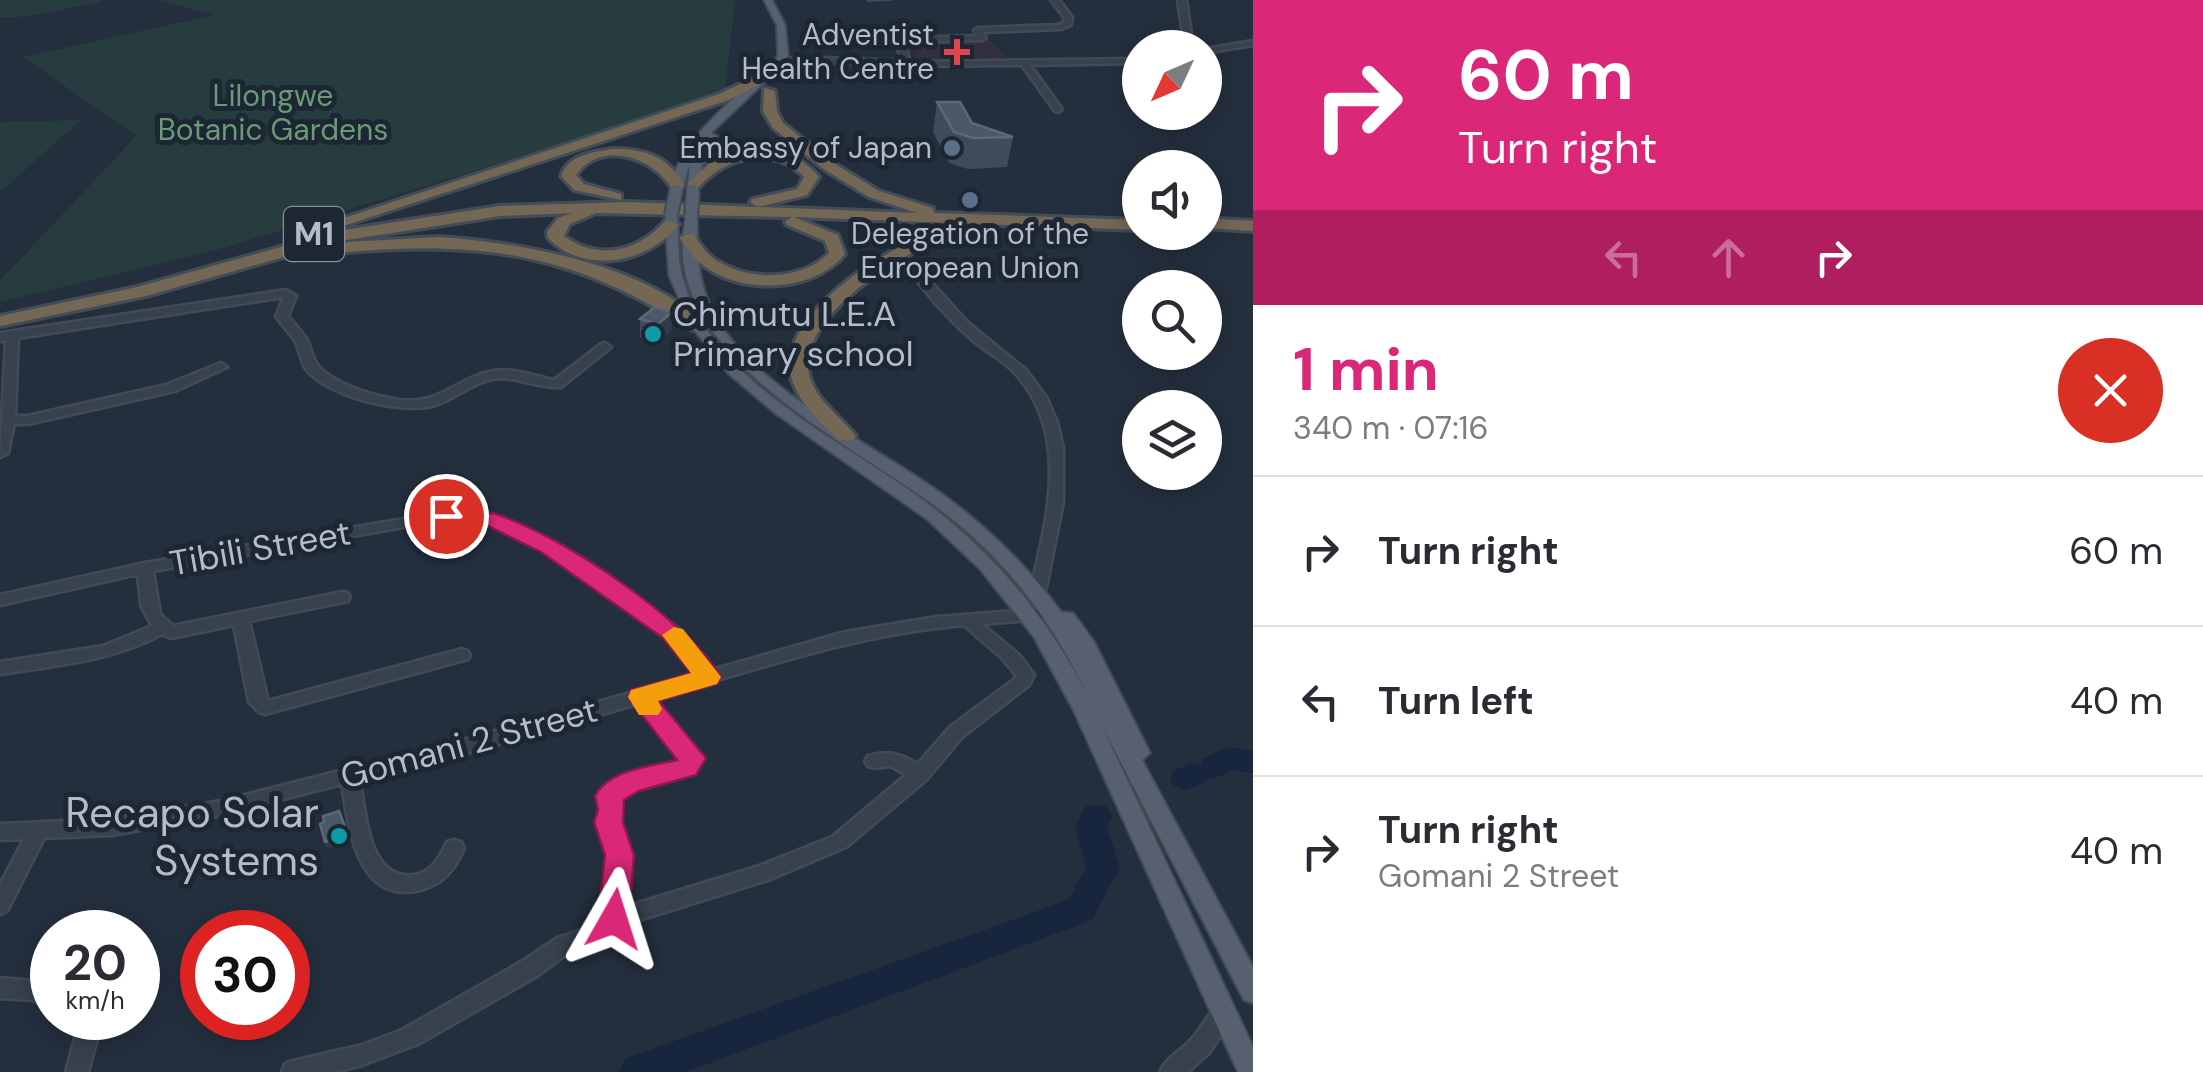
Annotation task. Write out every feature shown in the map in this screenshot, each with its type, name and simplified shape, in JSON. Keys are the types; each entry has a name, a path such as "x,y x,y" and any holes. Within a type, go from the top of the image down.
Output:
{"highway":[{"path":"290,240 769,82 770,111 778,125 830,167 874,194 933,212"},
{"path":"631,204 579,187 568,176 570,169 599,156 646,156 666,165 676,188"},
{"path":"694,187 712,163 745,156 795,162 812,177 808,188 796,195 731,208"},
{"name":"M1","path":"0,313 136,285 290,240 448,209 538,201 1122,222"},
{"path":"631,204 570,217 558,226 556,238 574,250 618,255 654,244 671,220"},
{"name":"M1","path":"0,321 140,292 338,236 451,216 631,204"},
{"path":"687,237 712,264 761,278 810,274 822,269 836,254 832,238 806,224 731,208"},
{"name":"M1","path":"868,214 933,212 1122,221"},
{"path":"850,446 804,386 800,354 812,322 882,265 922,243 1002,225 1050,222"},
{"path":"1222,226 1253,228"},
{"path":"241,263 364,245 506,248 555,257 631,282 703,322"}],"main road":[{"path":"768,0 785,42 784,56 769,82 714,122 688,152 671,220 676,280 703,322 735,352 964,542 1058,658 1252,1072"},
{"path":"703,322 691,278 687,237 696,165 719,128 794,59 796,42 777,0"},
{"path":"850,446 890,464 961,509 1040,584 1084,642 1190,867"},
{"path":"890,464 963,519 1052,613 1253,992"}],"street":[{"path":"907,64 899,40 982,38 978,30 1064,26 1068,16 1055,0"},
{"path":"1182,0 1186,30"},
{"path":"1222,49 1253,43"},
{"path":"794,59 907,64 1122,62"},
{"path":"1025,64 1058,109"},
{"path":"917,273 948,313 1021,372 1048,410 1057,437 1059,481 1040,584"},
{"path":"1,453 6,336 286,294 290,296 282,316 284,322 303,344 310,366 322,377 356,392 408,404 436,400 489,376 516,376 556,384 605,348"},
{"path":"5,414 28,420 170,388 221,367"},
{"name":"Tibili Street","path":"0,600 145,568 427,519 475,516 514,528 597,578 672,632 708,677"},
{"path":"145,568 152,618 161,628 176,632 342,597"},
{"name":"Gomani 2 Street","path":"0,832 150,821 350,776 846,638 968,620 1052,613"},
{"path":"241,620 258,702 265,708 462,655"},
{"path":"293,1072 410,1037 529,969 564,944 586,937 614,919 761,874 839,842 920,774 956,732 1015,690 1025,675 1019,662 987,640 968,620"},
{"path":"0,668 72,658 139,640 161,628"},
{"path":"614,919 620,855 608,822 612,810 609,796 630,782 686,768 692,758 641,697"},
{"path":"874,762 894,759 920,774"},
{"path":"350,776 368,860 389,881 408,884 432,878 447,866 454,848"},
{"path":"0,905 38,831"},
{"path":"0,988 30,991"},
{"path":"1171,1072 1201,1046 1224,1013"},
{"path":"77,1072 83,1040"}],"shaded area":[{"name":"Adventist Health Centre","path":"990,40 1010,62 916,62 912,41"}],"green space":[{"path":"0,0 103,1 31,16 0,18"},
{"name":"Lilongwe Botanic Gardens","path":"158,0 735,0 725,90 667,112 213,251 0,302 0,281 136,136 23,57 214,15"},
{"path":"81,120 0,192 0,122"}],"building":[{"path":"937,102 960,102 972,123 1013,137 973,138 954,132"},
{"path":"655,307 672,312 658,324 640,319"},
{"path":"339,811 348,835 325,842 320,824 324,822 323,816"}],"waterway":[{"path":"1214,767 1227,758 1253,762"},
{"path":"1185,778 1193,775"},
{"path":"638,1072 1080,910 1103,867 1091,827 1096,816"}],"slow traffic":[{"path":"649,709 641,697 708,677 674,635"}],"place":[{"name":"Adventist Health Centre","path":"957,52"},
{"name":"Embassy of Japan","path":"952,148"},
{"name":"Delegation of the European Union","path":"970,200"},
{"name":"Chimutu L.E.A Primary school","path":"653,334"},
{"name":"Recapo Solar Systems","path":"339,836"}],"route":[{"path":"446,516 492,520 549,547 672,632 708,677 641,697 687,750 692,763 686,768 630,782 607,800 612,810 608,822 620,855 614,919"}]}
